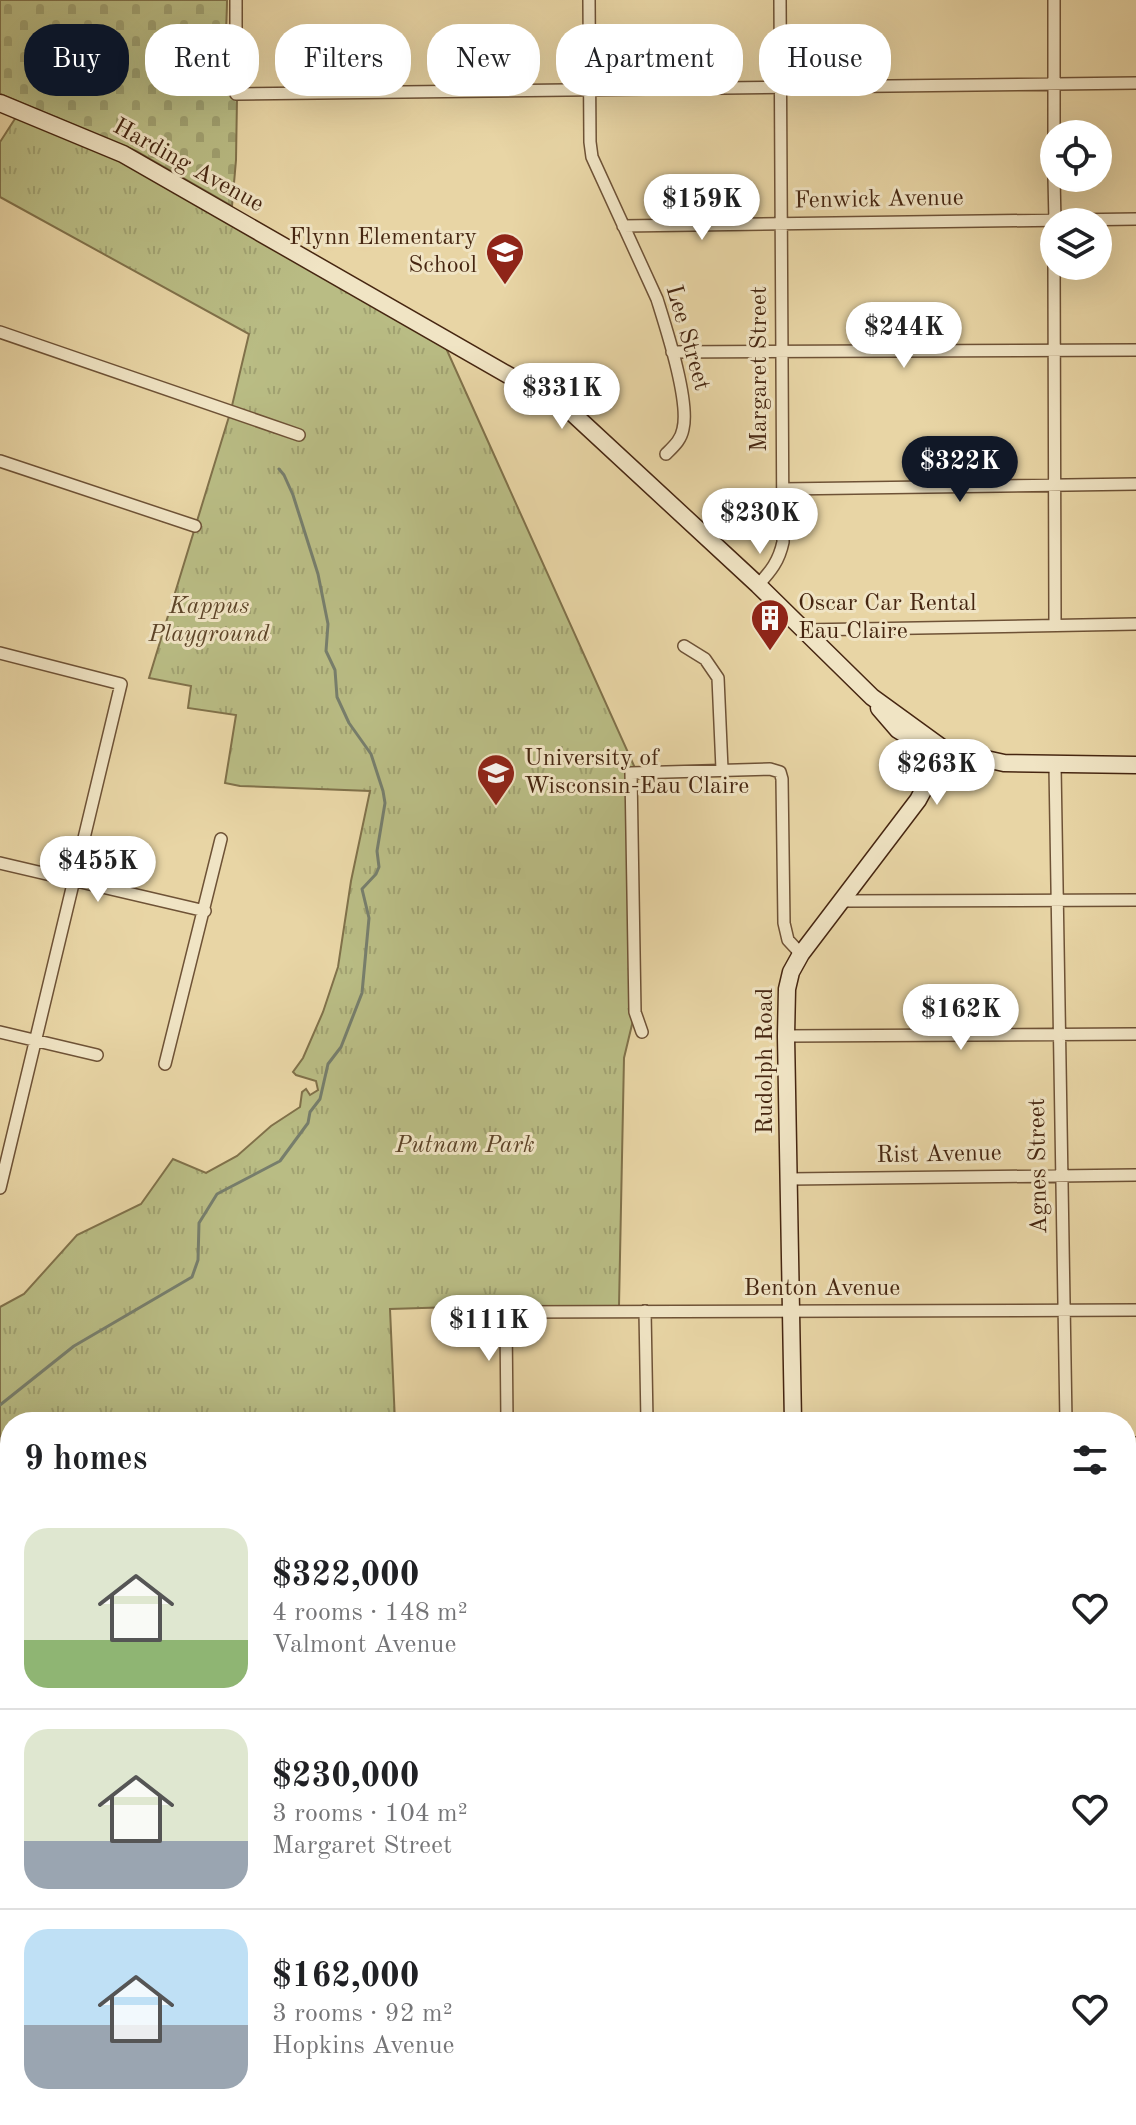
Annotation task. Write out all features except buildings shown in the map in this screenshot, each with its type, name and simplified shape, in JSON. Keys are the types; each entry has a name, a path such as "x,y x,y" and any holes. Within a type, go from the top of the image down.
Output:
{"main road":[{"name":"Harding Avenue","path":"0,103 123,154 569,410 758,585 872,697 945,750"},
{"path":"945,750 990,762 1055,766 1136,765"},
{"name":"Rudolph Road","path":"793,1412 787,989 791,972 801,954 925,790 945,750"}],"street":[{"path":"236,0 236,94 556,89"},
{"name":"Lee Street","path":"589,0 589,24"},
{"name":"Margaret Street","path":"780,0 780,24"},
{"path":"1054,0 1054,120"},
{"path":"891,86 1136,83"},
{"name":"Lee Street","path":"590,96 592,157 657,299 672,352 685,414 678,442 666,454"},
{"name":"Margaret Street","path":"758,585 780,557 783,542 781,96"},
{"name":"Fenwick Avenue","path":"1112,220 1136,219"},
{"name":"Fenwick Avenue","path":"623,226 1040,221"},
{"path":"1054,280 1055,625"},
{"path":"0,332 299,435"},
{"path":"672,352 1136,350"},
{"path":"0,461 195,526"},
{"path":"783,489 1136,484"},
{"path":"803,630 1136,624"},
{"path":"684,646 705,659 718,678 722,769"},
{"path":"0,653 121,684 0,1188"},
{"name":"Agnes Street","path":"1055,766 1066,1412"},
{"path":"642,1032 635,1012 631,773 722,769 770,769 780,772 784,923 788,940 801,954"},
{"path":"165,1064 221,839"},
{"path":"0,863 205,911"},
{"path":"841,901 1136,900"},
{"path":"0,1032 97,1055"},
{"path":"786,1036 1136,1034"},
{"name":"Rist Avenue","path":"790,1179 1136,1175"},
{"name":"Benton Avenue","path":"507,1412 506,1321 508,1314 514,1312 1136,1310"},
{"path":"645,1311 647,1412"}],"green space":[{"path":"0,0 227,0 226,24 145,24 145,96 236,96 232,206 136,151 0,94"},
{"name":"Putnam Park","path":"20,111 123,154 441,337 635,768 635,1012 624,1058 619,1306 509,1306 500,1311 487,1306 390,1309 395,1412 0,1412 0,1307 24,1294 77,1235 141,1204 173,1159 206,1173 237,1156 271,1126 300,1107 302,1092 306,1089 310,1095 318,1090 316,1081 293,1072 303,1058 323,1012 338,967 351,881 370,791 225,783 236,715 188,708 191,686 149,678 231,410 249,334 0,197 0,142"}],"waterway":[{"path":"0,1405 74,1346 192,1277 198,1260 199,1223 217,1194 280,1161 308,1123 310,1112 320,1099 328,1064 341,1047 362,993 369,918 362,889 379,867 377,851 385,803 371,754 349,723 337,697 335,670 326,651 328,624 318,574 293,495 279,469"}],"place":[{"name":"Flynn Elementary School","path":"505,286"},
{"name":"Oscar Car Rental Eau Claire","path":"770,652"},
{"name":"University of Wisconsin-Eau Claire","path":"496,807"}],"park label":[{"name":"Kappus Playground","path":"209,621"}]}
